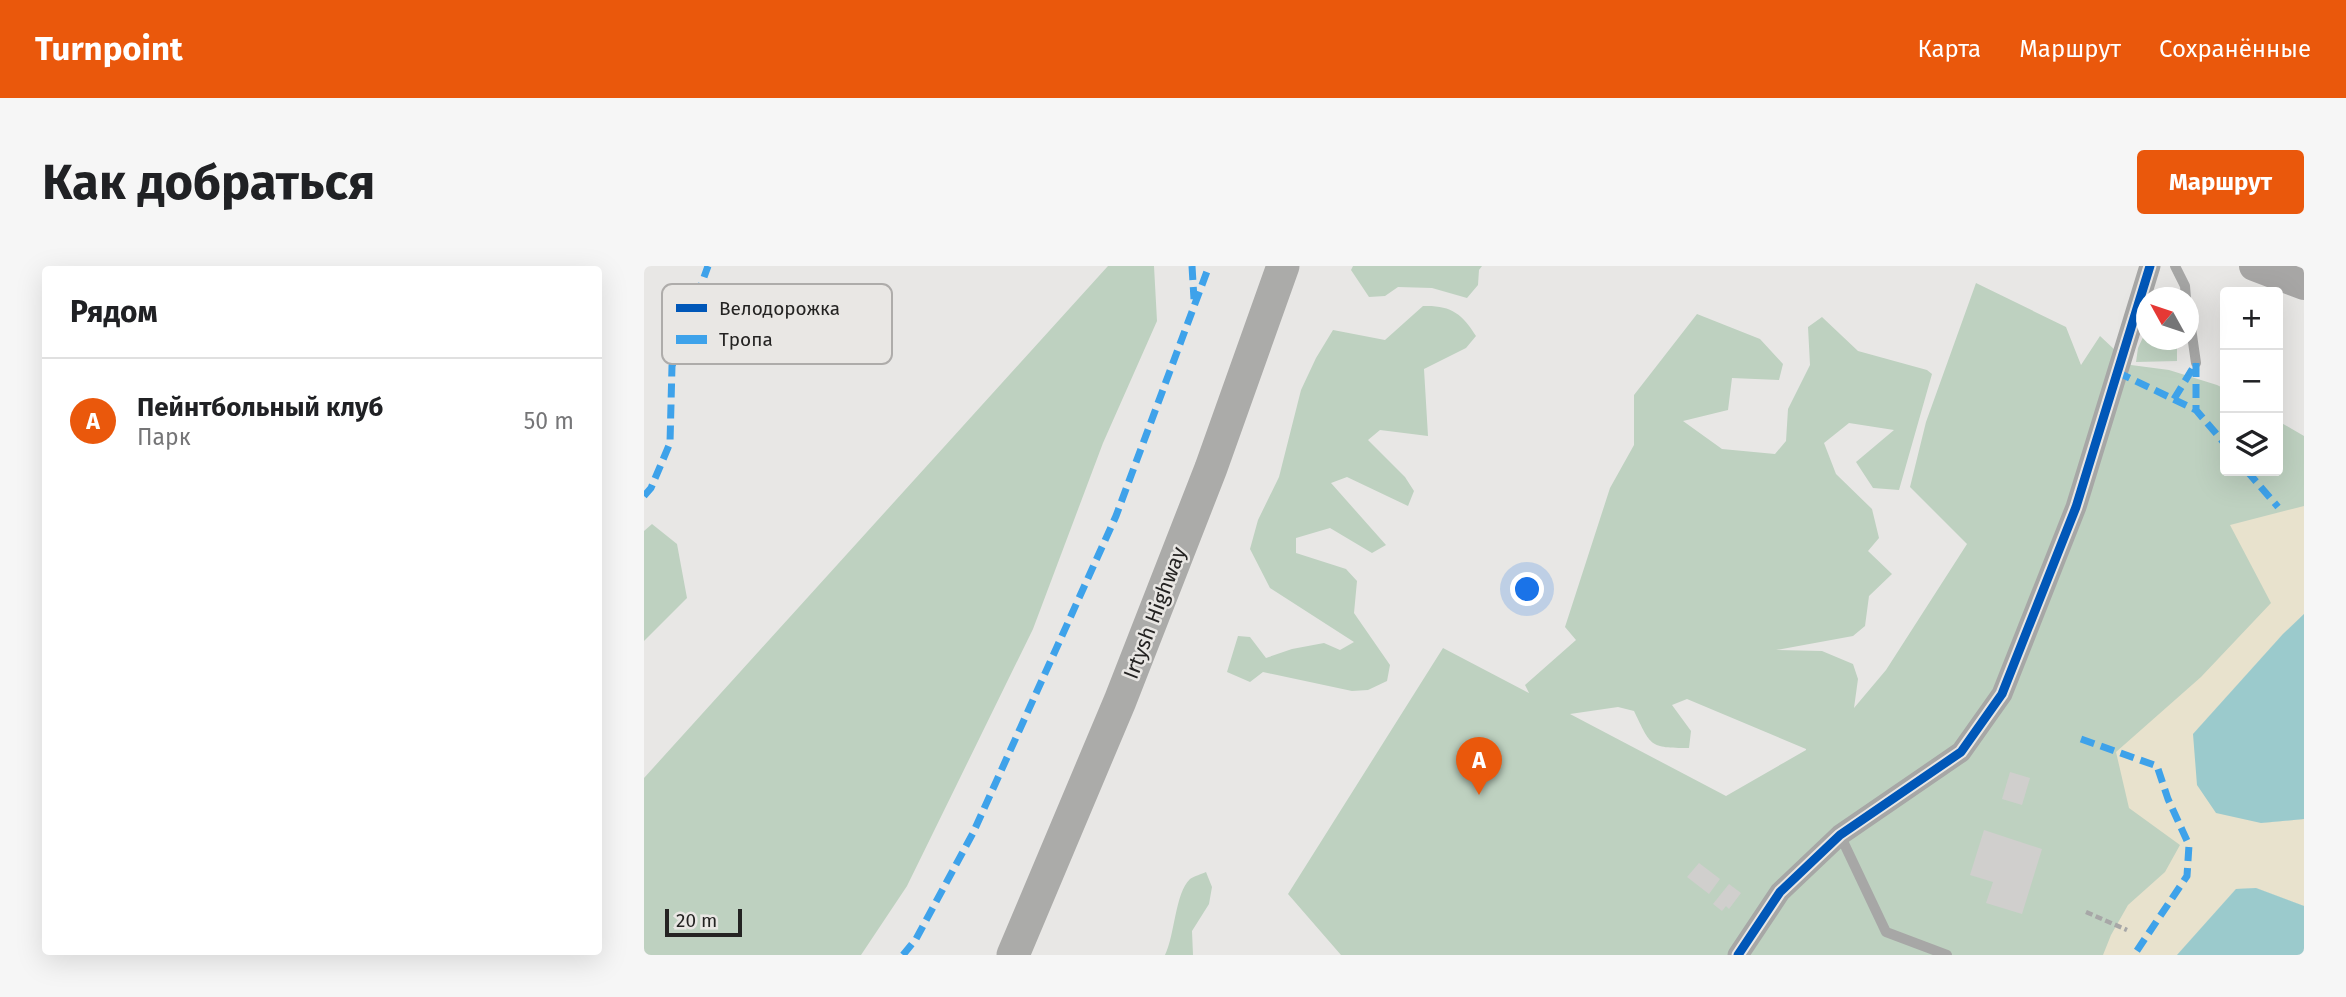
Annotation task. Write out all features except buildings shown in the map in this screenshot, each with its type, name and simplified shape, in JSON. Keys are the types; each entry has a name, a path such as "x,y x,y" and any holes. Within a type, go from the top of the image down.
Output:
{"main road":[{"name":"Irtysh Highway","path":"1013,955 1125,688 1211,468 1283,266"}],"street":[{"path":"1738,955 1780,892 1840,835 1961,752 2002,694 2076,507 2150,266"},
{"path":"2254,266 2304,285"}],"lane":[{"path":"2175,266 2185,287"},
{"path":"2194,350 2196,363"},
{"path":"1840,835 1886,932 1947,955"}],"path":[{"path":"2086,912 2127,930"}],"green space":[{"path":"1108,266 1154,266 1157,321 1103,443 1033,629 907,886 861,955 644,955 644,778"},
{"path":"1353,266 1482,266 1479,270 1478,285 1467,298 1432,288 1398,287 1385,296 1369,297 1351,270"},
{"path":"1976,283 2066,327 2081,365 2100,336 2131,365 2169,370 2220,386 2220,476 2283,476 2283,424 2304,436 2304,614 2193,734 2261,823 2304,819 2304,906 2256,888 2236,889 2177,955 1341,955 1288,894 1443,648 1529,693 1525,685 1576,640 1565,627 1610,488 1634,445 1634,395 1697,314 1760,339 1783,364 1779,380 1732,378 1728,410 1683,421 1722,449 1775,454 1786,441 1788,409 1810,365 1808,327 1822,317 1858,351 1927,370 1932,374 1899,490 1873,488 1856,462 1894,430 1849,423 1824,443 1836,474 1872,509 1879,538 1868,551 1892,574 1869,596 1865,626 1853,636 1776,650 1822,651 1853,664 1858,679 1854,708 1886,670 1967,544 1910,487 1926,422","holes":["1687,699 1806,750 1726,796 1570,714 1618,707 1634,711 1644,732 1653,743 1666,747 1689,748 1691,731 1672,705"]},
{"path":"1423,306 1441,307 1454,312 1466,321 1476,336 1466,348 1424,369 1428,436 1380,430 1368,440 1405,477 1414,491 1408,506 1347,477 1331,483 1386,545 1372,553 1330,528 1296,538 1296,553 1346,569 1357,581 1354,613 1390,665 1387,681 1368,690 1352,691 1263,672 1250,682 1227,672 1238,636 1250,637 1266,658 1292,649 1324,643 1340,650 1354,642 1270,588 1250,549 1258,520 1279,477 1301,390 1333,330 1385,340"},
{"path":"2138,350 2177,350 2177,361 2136,362"},
{"path":"652,524 677,544 687,598 644,641 644,531"},
{"path":"1206,872 1212,887 1209,904 1192,931 1193,955 1165,955 1185,885 1190,879"}],"sand":[{"path":"2304,506 2304,614 2193,734 2261,823 2304,819 2304,906 2256,888 2236,889 2177,955 2103,955 2128,905 2165,872 2180,845 2129,808 2116,752 2201,677 2271,603 2230,525"}],"water":[{"path":"2304,614 2304,819 2261,823 2216,813 2197,785 2193,734"},
{"path":"2256,888 2304,906 2304,955 2177,955 2236,889"}],"marked path":[{"path":"702,284 708,266"},
{"path":"1192,266 1194,299"},
{"path":"903,955 916,939 973,833 1116,516 1209,266"},
{"path":"2196,363 2196,410"},
{"path":"2174,399 2196,363"},
{"path":"644,496 651,488 670,443 673,364"},
{"path":"2117,372 2196,410 2220,438"},
{"path":"2251,476 2278,507"},
{"path":"2081,739 2157,766 2168,799 2189,845 2187,876 2134,955"}],"cycle path":[{"path":"1738,955 1780,892 1840,835 1961,752 2002,694 2076,507 2150,266"}],"place":[{"name":"Пейнтбольный клуб","path":"1479,795"}]}
